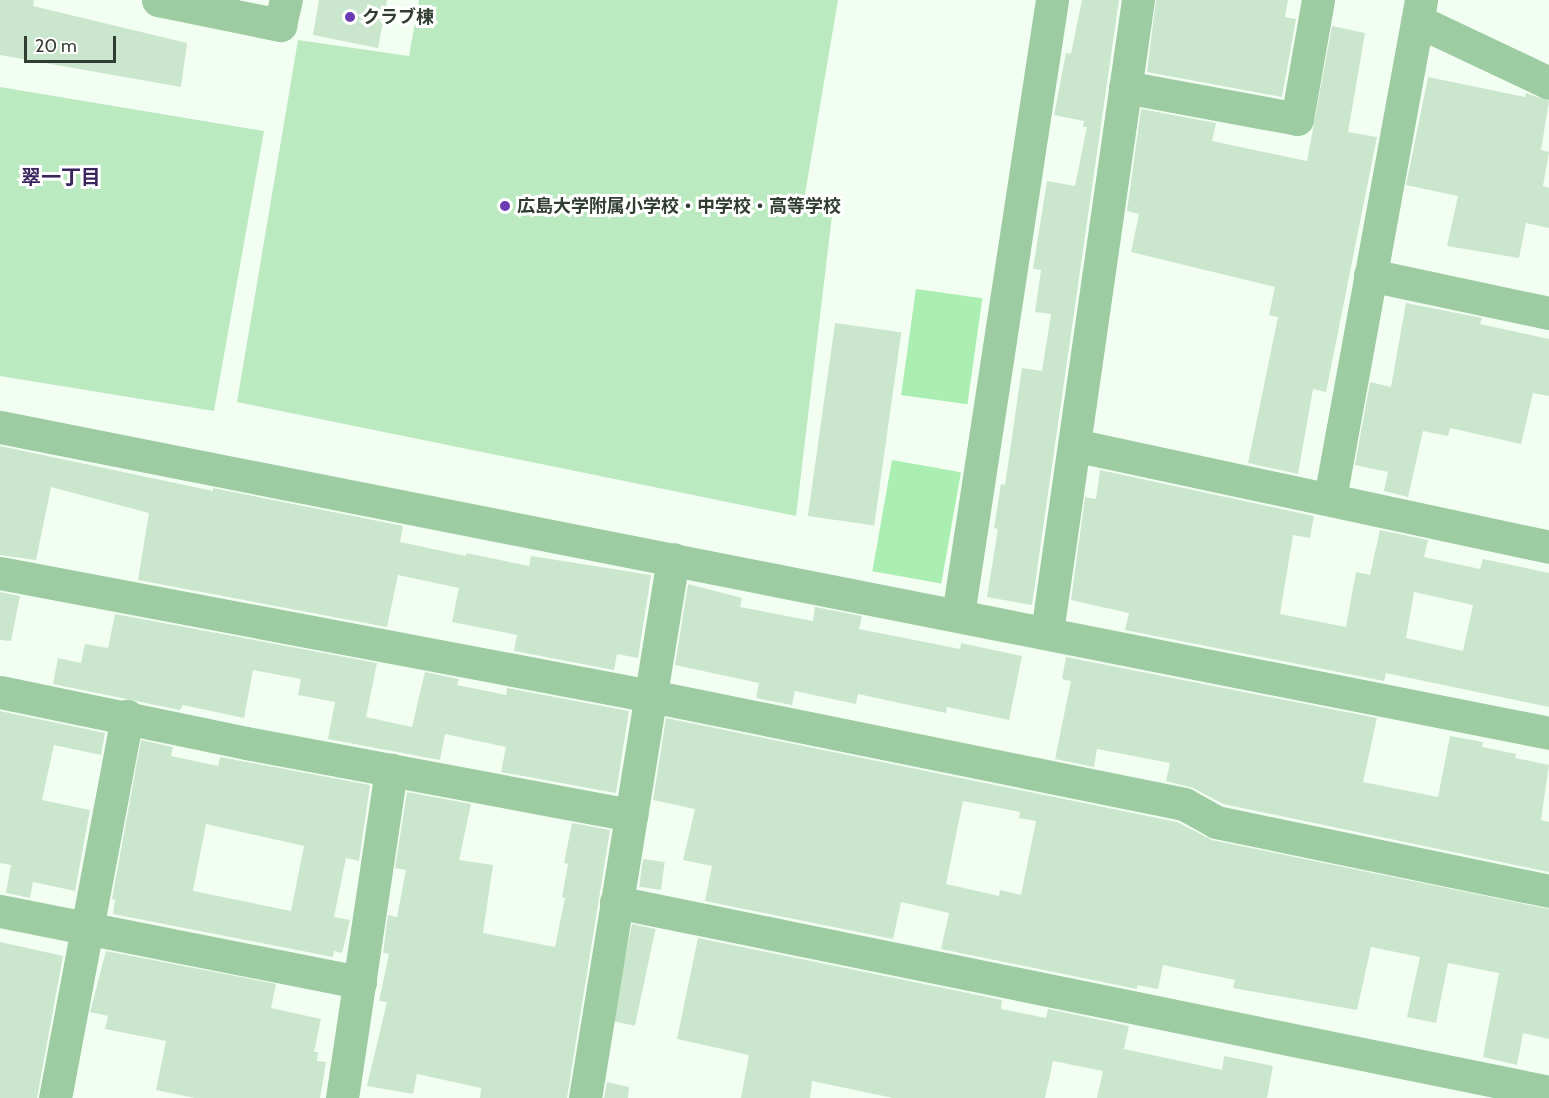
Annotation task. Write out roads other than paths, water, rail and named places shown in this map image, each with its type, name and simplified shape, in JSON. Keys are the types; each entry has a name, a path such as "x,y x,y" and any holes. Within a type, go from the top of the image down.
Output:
{"street":[{"path":"158,0 280,25 286,0"},
{"path":"958,615 1052,0"},
{"path":"1047,632 1138,0"},
{"path":"1125,87 1297,119 1318,0"},
{"path":"1330,498 1419,11 1549,83"},
{"path":"1370,275 1549,313"},
{"path":"0,427 1549,733"},
{"path":"1074,445 1330,498 1549,547"},
{"path":"585,1098 674,559"},
{"path":"0,573 651,696 1184,804 1216,822 1549,891"},
{"path":"0,692 631,815"},
{"path":"55,1098 127,716"},
{"path":"342,1098 391,770"},
{"path":"616,902 1549,1092"},
{"path":"0,911 360,982"}],"place":[{"name":"クラブ棟","path":"350,17"},
{"name":"広島大学附属小学校・中学校・高等学校","path":"505,206"}],"district":[{"name":"翠一丁目","path":"61,177"}]}
